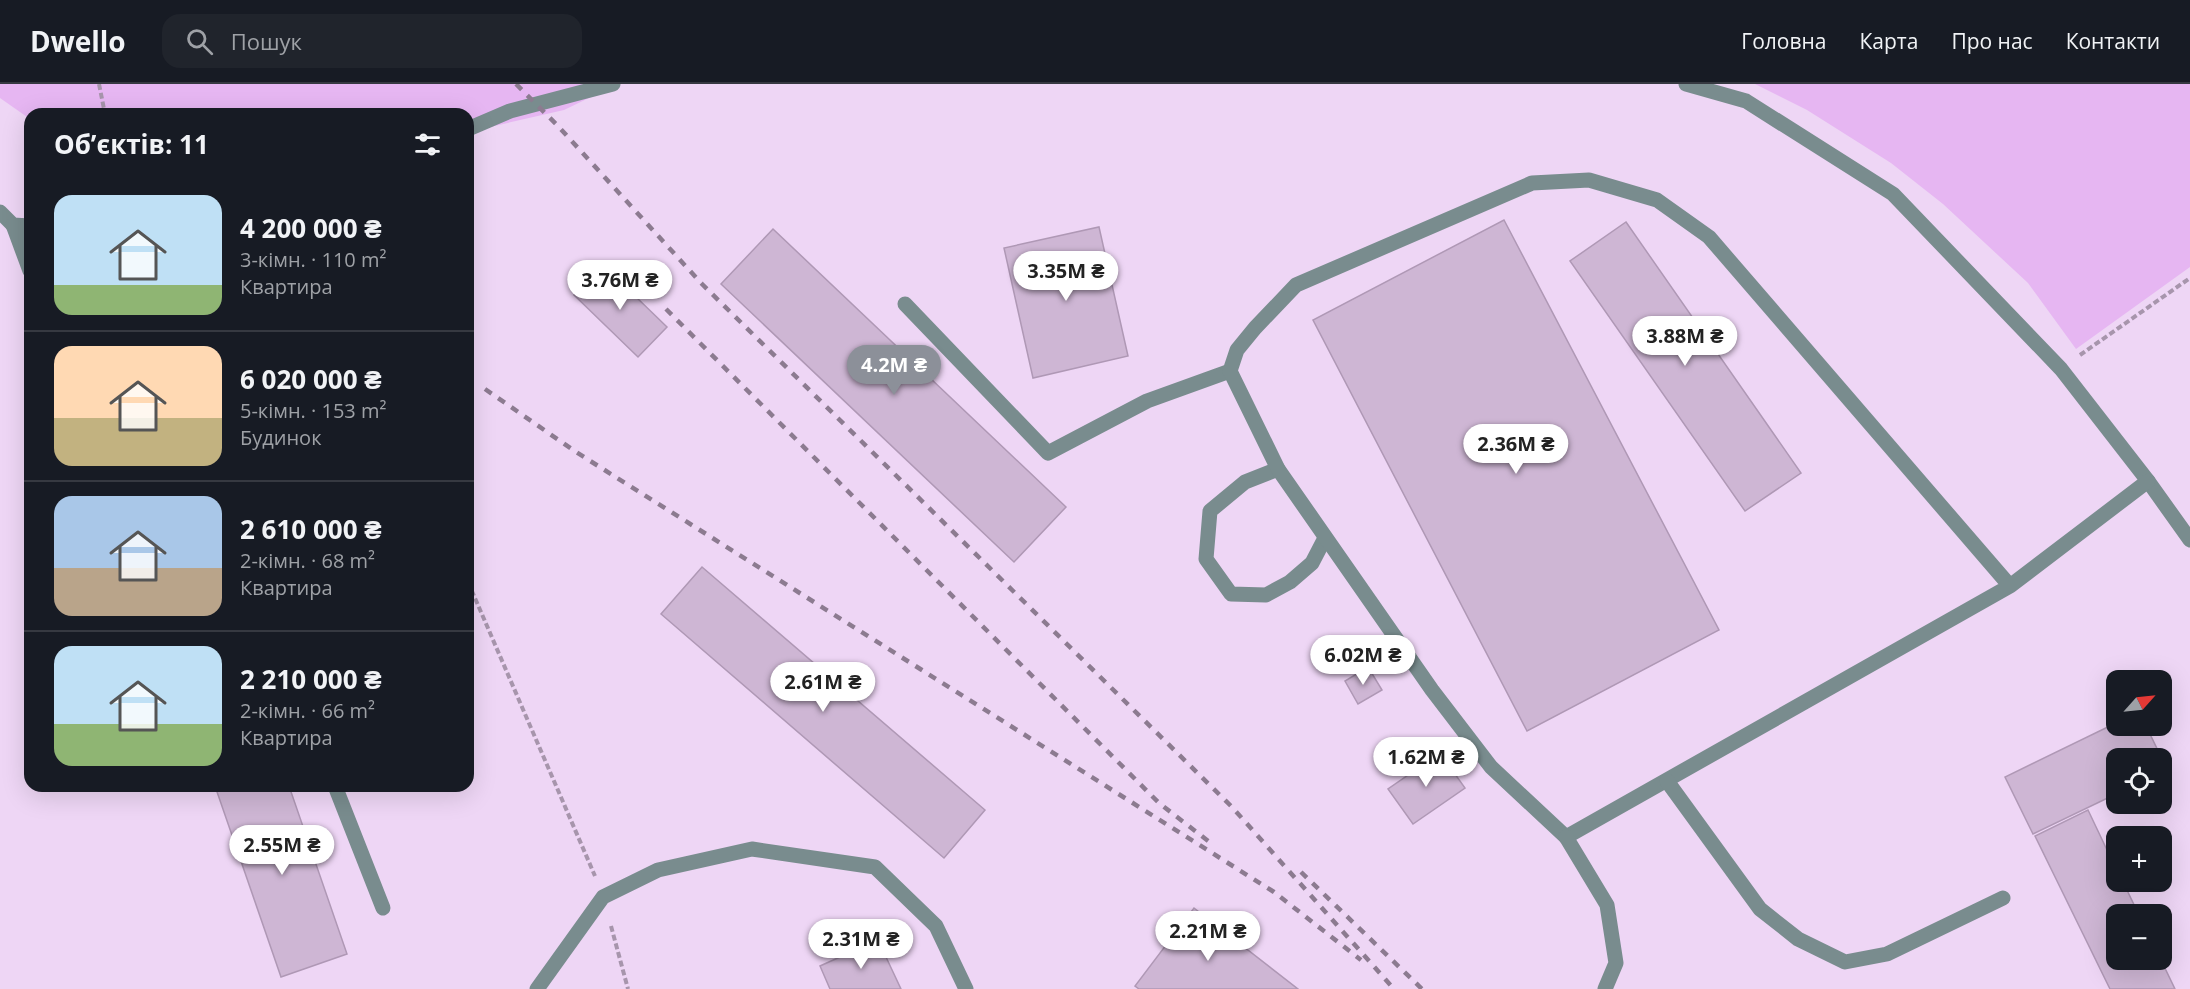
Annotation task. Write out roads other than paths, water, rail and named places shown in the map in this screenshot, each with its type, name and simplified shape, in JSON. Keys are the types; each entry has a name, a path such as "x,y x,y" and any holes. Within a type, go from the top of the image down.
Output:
{"lane":[{"path":"474,126 510,111 613,84"},
{"path":"1686,84 1746,101"},
{"path":"1729,84 1746,101 1893,194 2061,369 2148,481 2190,540"},
{"path":"1605,989 1616,963 1606,905 1566,837 1491,767 1432,690 1278,470 1230,370 1237,350 1296,285 1532,183 1589,180 1657,200 1709,237 2010,586"},
{"path":"0,212 13,225 24,255"},
{"path":"13,225 24,226"},
{"path":"905,304 1048,453 1147,401 1230,370"},
{"path":"1278,470 1245,482 1209,511 1206,559 1231,594 1266,595 1290,582 1312,563 1325,538"},
{"path":"1566,837 2010,586 2148,481"},
{"path":"1667,781 1760,909 1798,939 1845,962 1887,954 2003,898"},
{"path":"337,792 383,908"},
{"path":"537,989 603,897 658,870 752,849 875,867 936,926 966,989"}],"railway":[{"path":"516,84 558,126 702,284 1232,807 1394,989"},
{"path":"666,309 1159,803 1212,844"},
{"path":"485,389 576,452 1274,892 1361,960"},
{"path":"1301,872 1422,989"}]}
